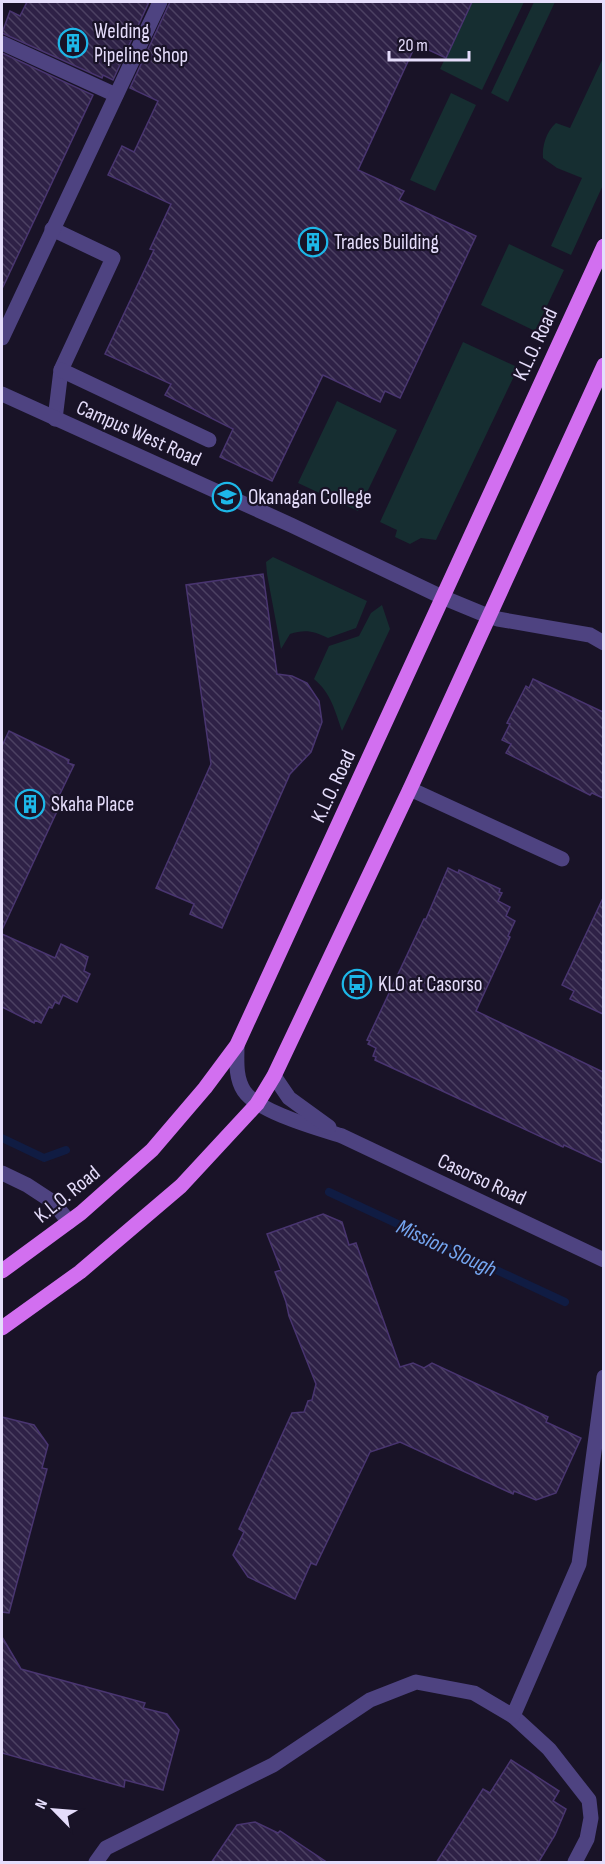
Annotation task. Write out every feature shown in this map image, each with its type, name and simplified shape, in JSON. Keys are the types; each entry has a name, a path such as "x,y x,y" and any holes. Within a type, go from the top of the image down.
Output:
{"main road":[{"name":"K.L.O. Road","path":"2,1271 69,1222 152,1150 205,1088 237,1045 603,249"},
{"path":"2,1328 80,1272 181,1186 257,1104 274,1076 410,789 603,365"}],"street":[{"path":"2,338 160,2"},
{"path":"2,43 116,95"},
{"path":"52,229 113,258 61,370 55,419"},
{"path":"61,370 209,440"},
{"name":"Campus West Road","path":"2,394 280,520 442,597 488,616 590,635 603,642"},
{"path":"410,789 562,859"},
{"path":"237,1045 236,1068 244,1090 257,1104"},
{"name":"Casorso Road","path":"274,1076 289,1098 342,1136"},
{"name":"Casorso Road","path":"257,1104 305,1124 342,1136 603,1260"},
{"path":"2,1173 27,1185 52,1202 69,1222"},
{"path":"513,1716 579,1564 603,1377"},
{"path":"96,1863 106,1848 273,1765 370,1700 416,1682 474,1693 513,1716 549,1749 589,1800 591,1818 587,1839 575,1863"}],"green space":[{"path":"472,2 524,2 482,90 440,69"},
{"path":"534,2 555,2 508,102 491,93"},
{"path":"603,58 603,185 571,255 551,246 582,178 557,168 543,158 543,149 547,135 556,123 570,128"},
{"path":"451,93 476,105 435,191 410,180"},
{"path":"509,244 564,270 535,331 481,305"},
{"path":"463,342 515,366 516,372 436,540 421,538 410,544 395,537 397,530 380,522"},
{"path":"337,401 397,430 358,511 298,483"},
{"path":"273,557 367,601 356,628 328,638 309,631 295,632 290,634 281,649 267,574 266,562"},
{"path":"382,605 390,629 342,731 328,696 314,679 329,646 359,636 371,613"}],"building":[{"name":"Welding Pipeline Shop","path":"27,2 149,2 113,80 103,75 102,78 2,33 10,11 20,16"},
{"name":"Trades Building","path":"170,2 472,2 446,58 416,44 358,170 404,191 399,200 476,236 400,398 385,391 380,402 323,375 272,481 220,457 233,429 165,395 171,384 105,354 154,250 150,249 171,204 108,175 122,146 134,152 158,101 130,88"},
{"path":"2,53 93,95 2,289"},
{"path":"263,574 277,674 292,676 307,683 319,701 322,722 311,752 290,774 222,928 190,914 194,904 156,888 211,764 186,585"},
{"path":"533,679 603,712 603,798 592,793 590,795 506,753 511,744 502,740 510,724 507,723 526,686 529,688"},
{"name":"Skaha Place","path":"9,731 69,760 68,763 74,765 57,800 60,801 56,808 58,809 2,930 2,746"},
{"path":"448,868 458,873 459,870 500,889 499,892 502,893 498,901 510,907 506,916 515,921 476,1011 603,1072 603,1163 564,1145 563,1147 375,1060 376,1057 373,1056 376,1048 368,1044 370,1041 367,1040 426,919"},
{"path":"603,898 603,1014 570,999 574,991 562,985"},
{"path":"2,934 55,958 61,944 88,957 84,971 90,974 77,1002 63,995 59,1004 55,1002 52,1008 49,1007 41,1023 35,1020 34,1023 2,1007"},
{"path":"323,1214 342,1222 349,1245 356,1243 400,1367 413,1363 424,1368 432,1363 548,1417 546,1422 581,1438 556,1493 536,1500 514,1491 513,1494 400,1442 370,1452 316,1565 311,1563 295,1599 248,1577 233,1555 244,1532 239,1529 292,1413 304,1412 308,1401 312,1400 316,1384 289,1316 275,1272 281,1270 267,1234"},
{"path":"2,1417 34,1425 48,1445 42,1468 47,1469 9,1613 2,1612"},
{"path":"2,1637 21,1669 145,1703 143,1708 167,1714 179,1730 163,1790 125,1780 124,1787 2,1753"},
{"path":"511,1760 559,1791 553,1801 566,1809 555,1835 538,1863 436,1863 483,1789 490,1793"},
{"path":"255,1822 278,1833 280,1831 328,1863 211,1863 237,1825"}],"waterway":[{"name":"Mission Slough","path":"2,1138 44,1158 66,1150"},
{"name":"Mission Slough","path":"329,1192 565,1302"}],"place":[{"name":"Welding Pipeline Shop","path":"73,43"},
{"name":"Trades Building","path":"313,242"},
{"name":"Okanagan College","path":"227,497"},
{"name":"Skaha Place","path":"30,804"},
{"name":"KLO at Casorso","path":"357,984"}]}
